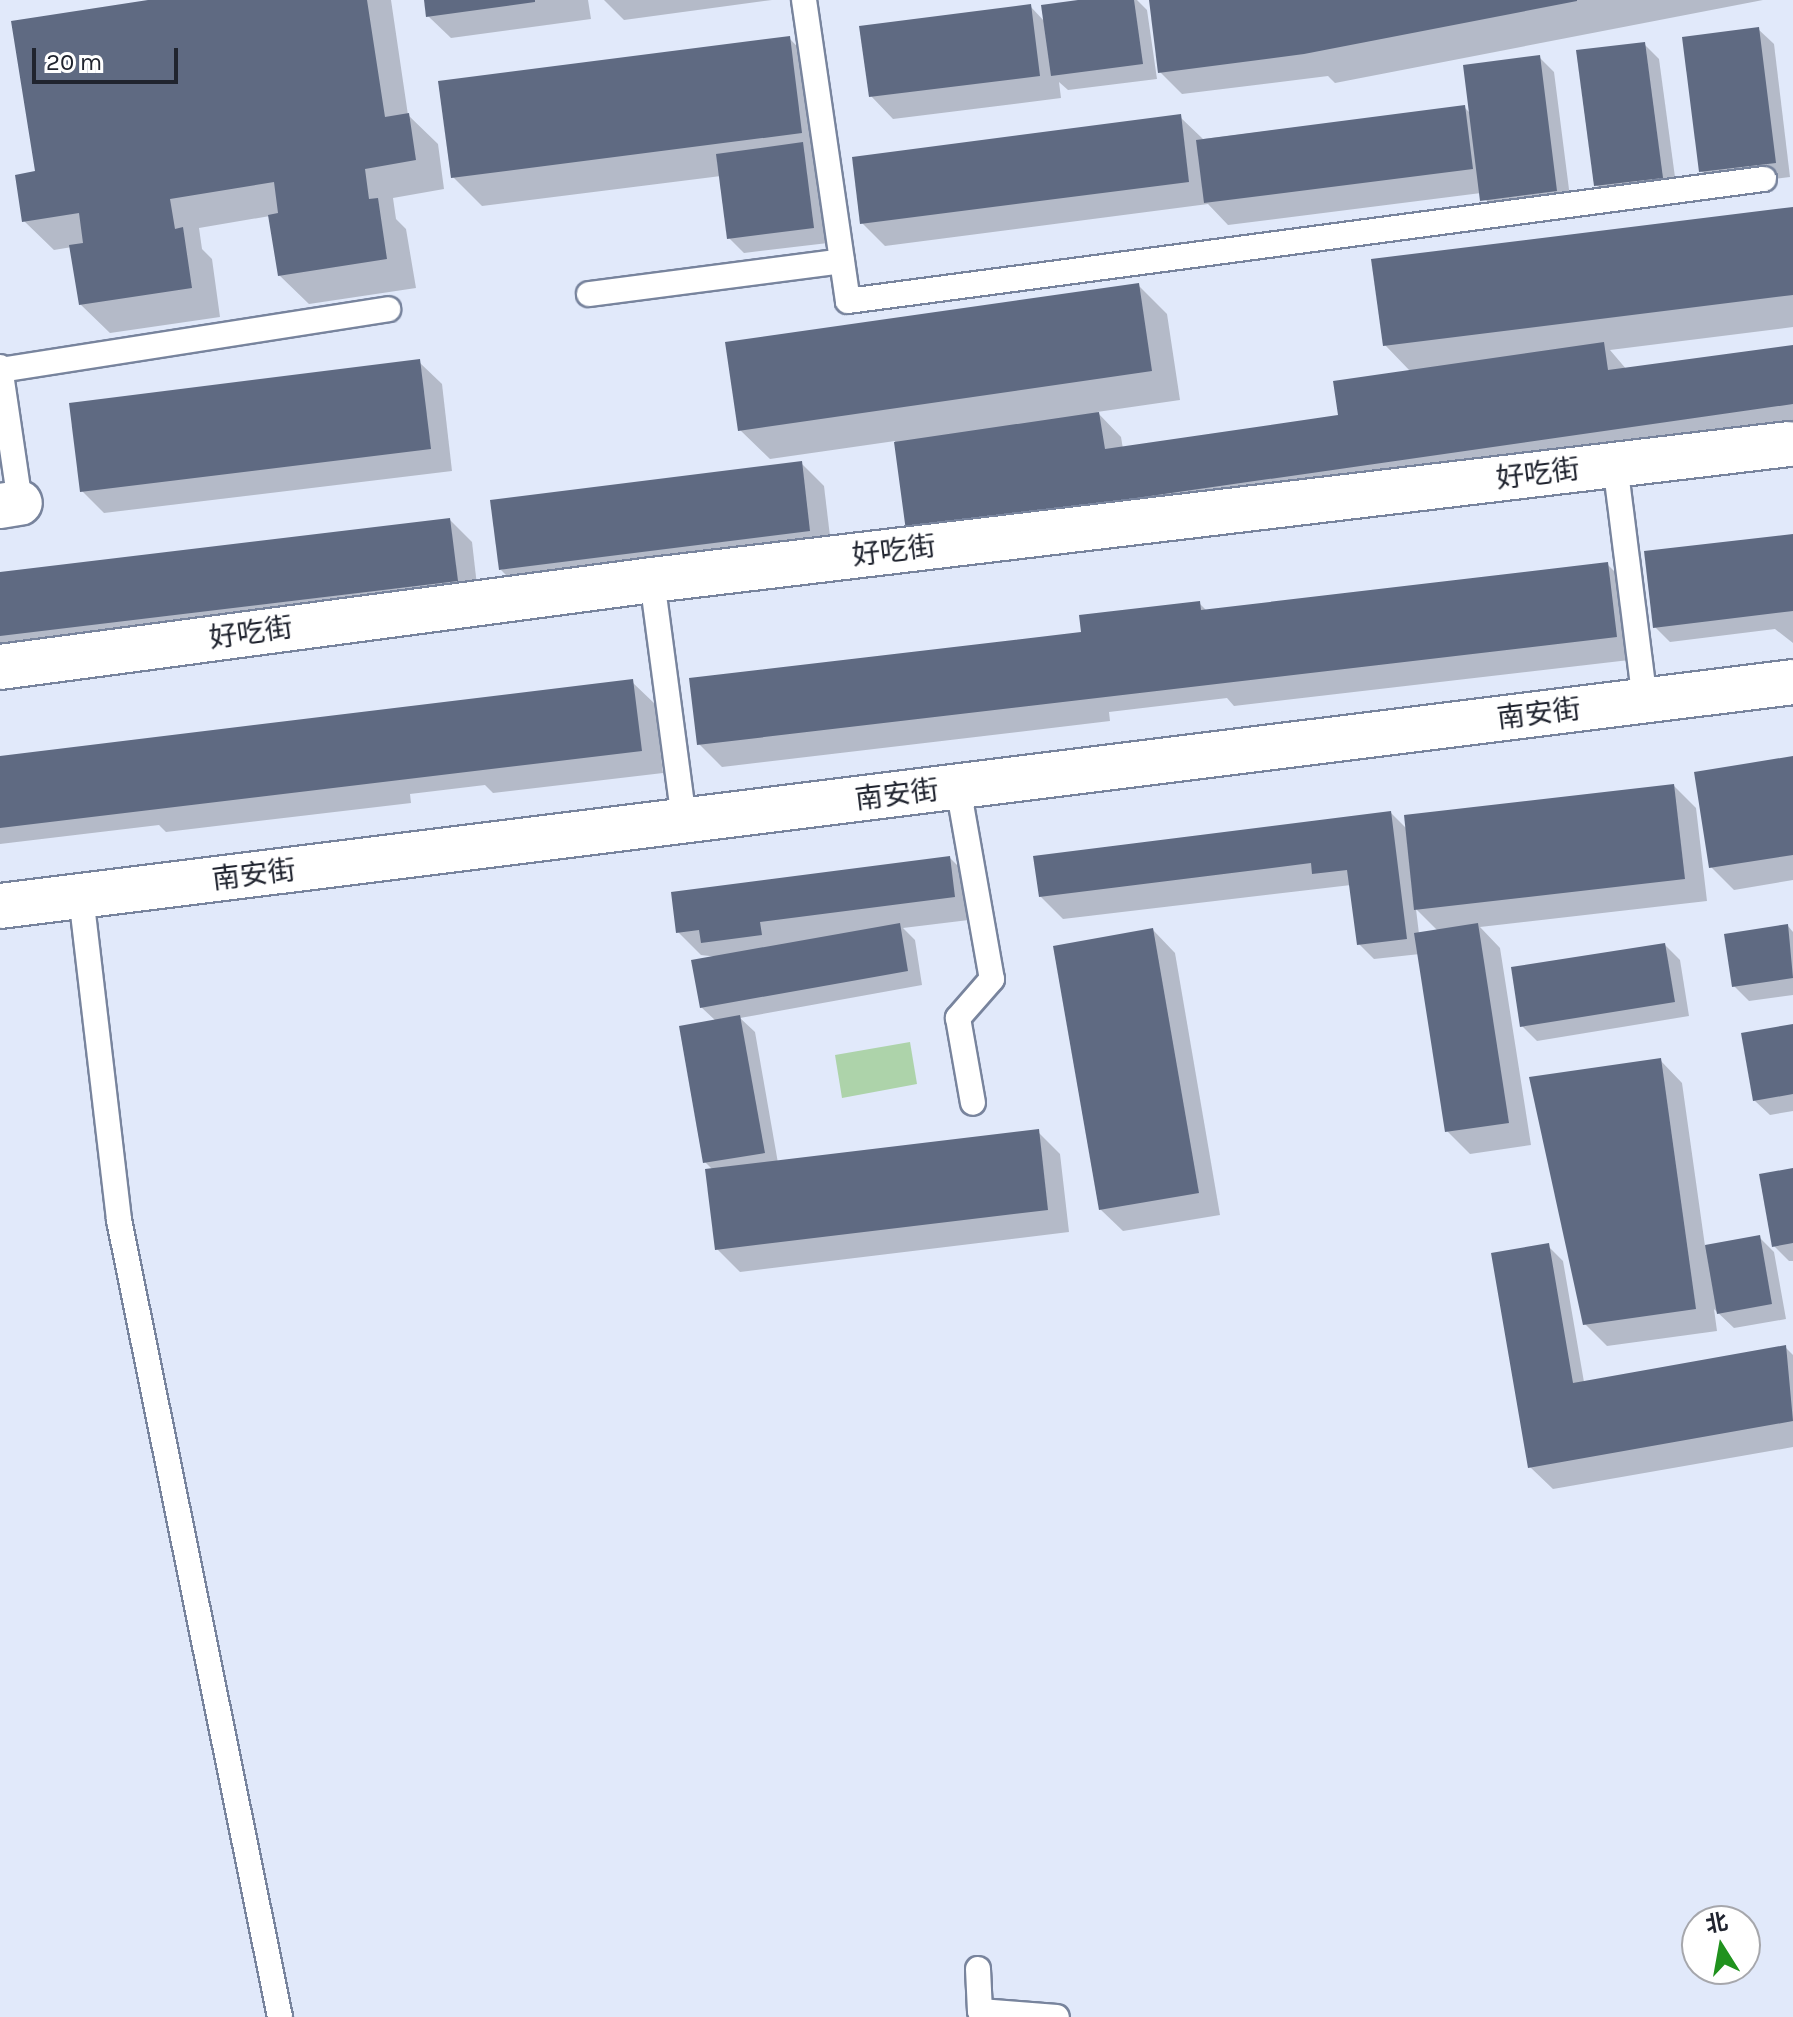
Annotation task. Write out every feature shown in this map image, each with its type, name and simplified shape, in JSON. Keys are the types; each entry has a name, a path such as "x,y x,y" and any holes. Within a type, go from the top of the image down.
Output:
{"main road":[{"name":"好吃街","path":"0,667 652,580 1789,444"},
{"name":"南安街","path":"0,906 1793,682"}],"lane":[{"path":"804,0 848,301 1764,179"},
{"path":"589,294 842,261"},
{"path":"10,504 0,368 388,309"},
{"path":"1615,464 1645,701"},
{"path":"652,580 684,821"},
{"path":"958,787 992,979 958,1018 973,1103"},
{"path":"81,896 119,1220 280,2017"},
{"path":"978,1969 980,2011 1057,2017"}],"green space":[{"path":"910,1042 917,1084 842,1098 835,1055"}],"building":[{"path":"148,0 367,0 385,117 409,113 416,160 365,169 369,199 378,198 387,259 278,276 268,215 278,213 274,182 170,199 175,229 183,227 192,288 79,305 69,245 83,243 79,213 22,222 15,175 35,171 11,21"},
{"path":"424,0 535,0 535,2 426,17"},
{"path":"1078,0 1134,0 1143,64 1051,76 1041,5"},
{"path":"1149,0 1577,1 1304,54 1158,73"},
{"path":"1031,4 1040,76 869,97 859,26"},
{"path":"1759,27 1776,163 1699,172 1682,37"},
{"path":"790,36 802,133 451,178 438,81"},
{"path":"1645,42 1663,178 1594,186 1576,50"},
{"path":"1540,55 1557,191 1480,201 1463,65"},
{"path":"1465,105 1473,169 1204,203 1196,140"},
{"path":"1181,114 1189,182 860,224 852,157"},
{"path":"803,142 814,228 727,239 716,154"},
{"path":"1793,207 1793,295 1383,346 1371,259"},
{"path":"1139,283 1152,371 738,431 725,342"},
{"path":"1604,342 1608,370 1793,345 1793,404 906,531 894,442 1099,412 1105,449 1338,415 1333,381"},
{"path":"420,359 431,449 80,492 69,403"},
{"path":"802,461 810,531 499,570 490,500"},
{"path":"450,518 458,581 0,636 0,572"},
{"path":"1793,534 1793,611 1653,628 1644,551"},
{"path":"1608,562 1617,637 697,745 689,678 1081,632 1079,615 1200,601 1201,610"},
{"path":"633,679 642,751 0,828 0,756"},
{"path":"1793,756 1793,855 1709,868 1694,772"},
{"path":"1674,784 1685,879 1414,910 1404,815"},
{"path":"1391,811 1407,939 1357,945 1347,870 1312,874 1311,863 1039,897 1033,856"},
{"path":"950,856 955,897 760,922 762,935 701,943 699,930 676,933 671,892"},
{"path":"900,923 908,971 700,1008 691,960"},
{"path":"1478,923 1509,1123 1445,1132 1414,933"},
{"path":"1788,924 1793,978 1732,987 1724,934"},
{"path":"1153,928 1199,1193 1099,1210 1053,946"},
{"path":"1665,943 1675,1002 1520,1027 1511,967"},
{"path":"740,1015 765,1153 703,1163 679,1026"},
{"path":"1793,1024 1793,1094 1753,1101 1741,1033"},
{"path":"1661,1058 1696,1309 1583,1325 1529,1077"},
{"path":"1039,1129 1048,1210 715,1250 705,1169"},
{"path":"1793,1168 1793,1243 1772,1247 1759,1174"},
{"path":"1760,1235 1772,1304 1717,1314 1705,1245"},
{"path":"1549,1243 1573,1383 1786,1345 1793,1421 1528,1468 1491,1253"}]}
